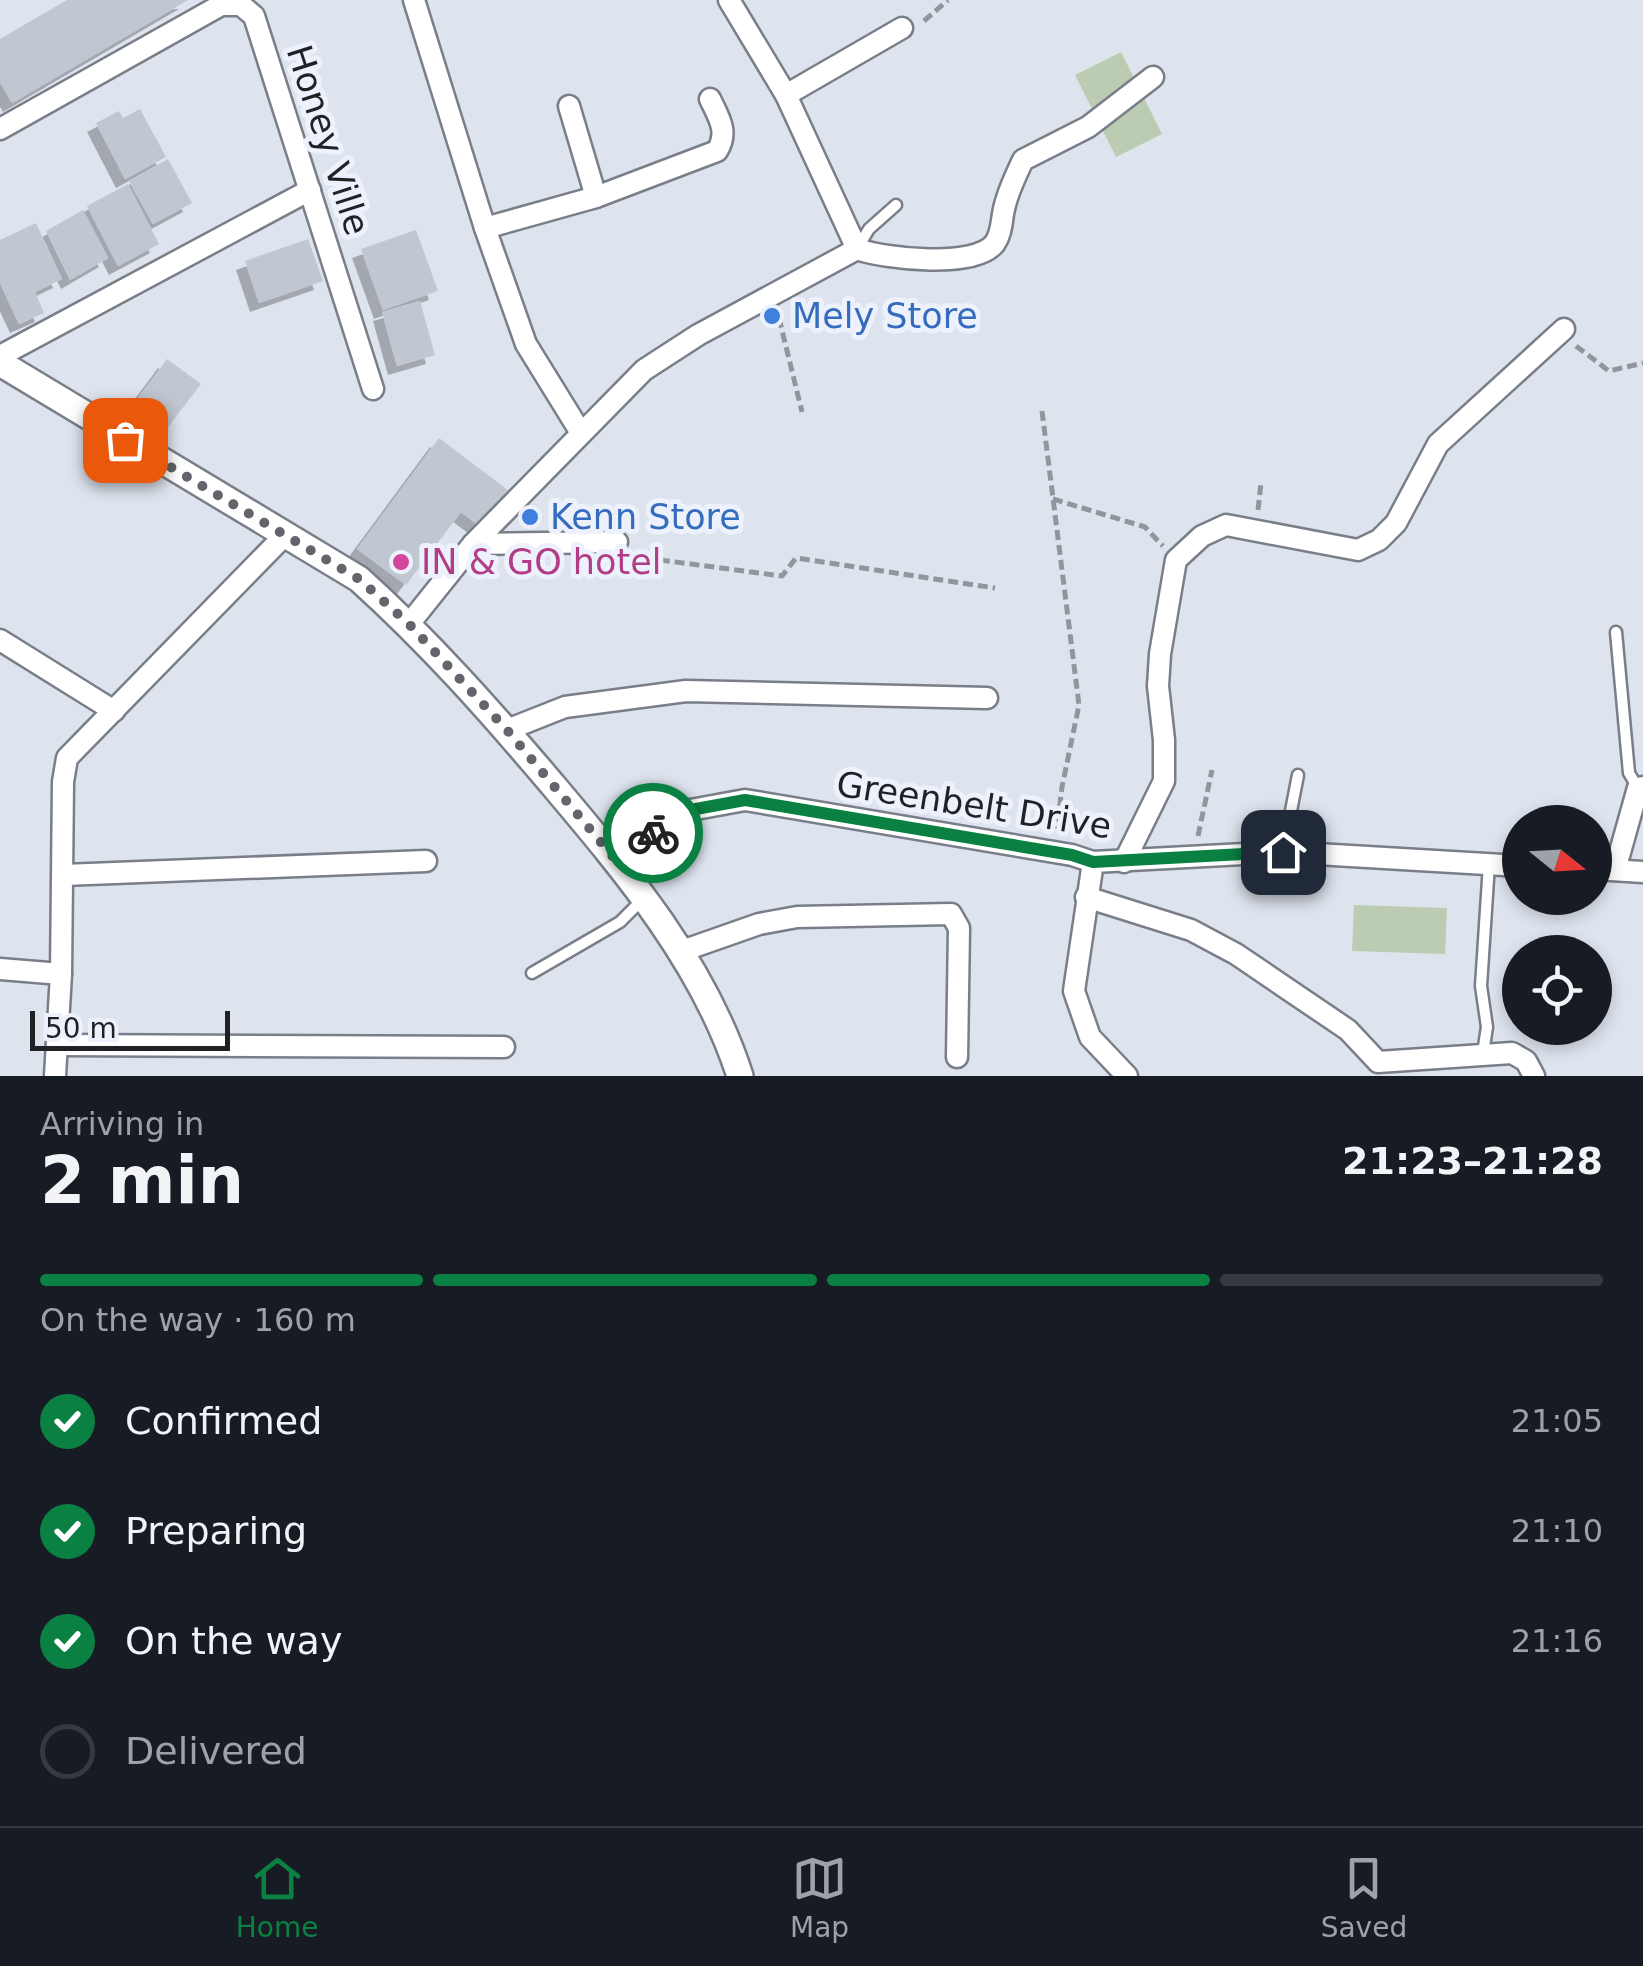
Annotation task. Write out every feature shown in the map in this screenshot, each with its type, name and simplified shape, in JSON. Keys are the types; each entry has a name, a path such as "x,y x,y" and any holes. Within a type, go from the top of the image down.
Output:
{"street":[{"path":"414,0 485,228 526,344 581,433"},
{"path":"729,0 786,95 857,250"},
{"name":"Honey Ville","path":"0,129 221,4 241,5 254,16 374,389"},
{"path":"786,95 902,28"},
{"path":"409,624 473,544 644,370 698,335 857,250 872,255 926,259 974,258 993,246 1001,231 1004,208 1023,160 1088,127 1153,78"},
{"path":"485,228 596,196 718,150 724,140 723,128 710,99"},
{"path":"569,106 596,196"},
{"path":"310,190 0,360 359,579 409,624 507,730 644,898 682,950 740,1076"},
{"path":"1124,862 1164,781 1158,686 1176,560 1202,536 1226,525 1358,550 1379,540 1396,523 1438,444 1564,329"},
{"path":"55,1076 61,974 62,782 67,758 285,535"},
{"path":"473,544 617,542"},
{"path":"0,640 114,710"},
{"path":"507,730 565,707 686,691 987,698"},
{"path":"1612,854 1641,788"},
{"name":"Greenbelt Drive","path":"615,859 685,811 745,800 1054,852 1093,862 1283,852 1502,865"},
{"path":"63,874 426,861"},
{"path":"1093,862 1074,991 1090,1037 1127,1076"},
{"path":"1612,870 1643,872"},
{"path":"1086,897 1192,930 1236,954 1348,1030 1376,1069 1415,1061 1512,1053 1526,1060 1534,1076"},
{"path":"682,950 759,924 798,917 951,914 959,928 956,1058"},
{"path":"0,968 61,974"},
{"path":"57,1045 504,1048"}],"lane":[{"path":"857,250 869,228 896,205"},
{"path":"1616,632 1628,772 1641,788"},
{"path":"1283,852 1298,775"},
{"path":"1483,1053 1486,1028 1481,986 1489,864"},
{"path":"532,973 620,922 644,898"}],"path":[{"path":"902,28 922,23 948,0"},
{"path":"773,294 802,412"},
{"path":"1564,329 1580,350 1609,371 1643,363"},
{"path":"1042,411 1079,705 1062,787 1054,852"},
{"path":"1053,499 1145,527 1176,560"},
{"path":"617,542 632,558 782,576 796,558 995,588"},
{"path":"1194,859 1212,770"}],"green space":[{"path":"1121,52 1162,134 1116,157 1075,75"},
{"path":"1354,905 1447,908 1445,954 1352,951"}],"building":[{"path":"67,0 188,0 12,103 0,82 0,39"},
{"path":"140,109 166,157 125,179 96,123 119,111 123,118"},
{"path":"168,159 192,203 153,224 129,181"},
{"path":"128,184 159,244 118,266 87,206"},
{"path":"83,210 108,258 70,280 46,231"},
{"path":"36,223 62,279 35,292 44,313 19,324 0,283 0,240"},
{"path":"416,230 438,291 383,310 361,249"},
{"path":"308,239 323,281 259,303 245,261"},
{"path":"420,301 435,355 397,366 382,312"},
{"path":"167,359 201,384 165,431 132,406"},
{"path":"439,438 513,494 486,531 461,512 406,585 357,549"}],"way so far":[{"path":"125,440 359,579 409,624 507,730 615,859 653,833"}],"place":[{"name":"Mely Store","path":"772,316"},
{"name":"Kenn Store","path":"530,517"},
{"name":"IN & GO hotel","path":"401,562"}],"route":[{"path":"653,833 685,811 745,800 1072,855 1093,862 1283,852"}]}
